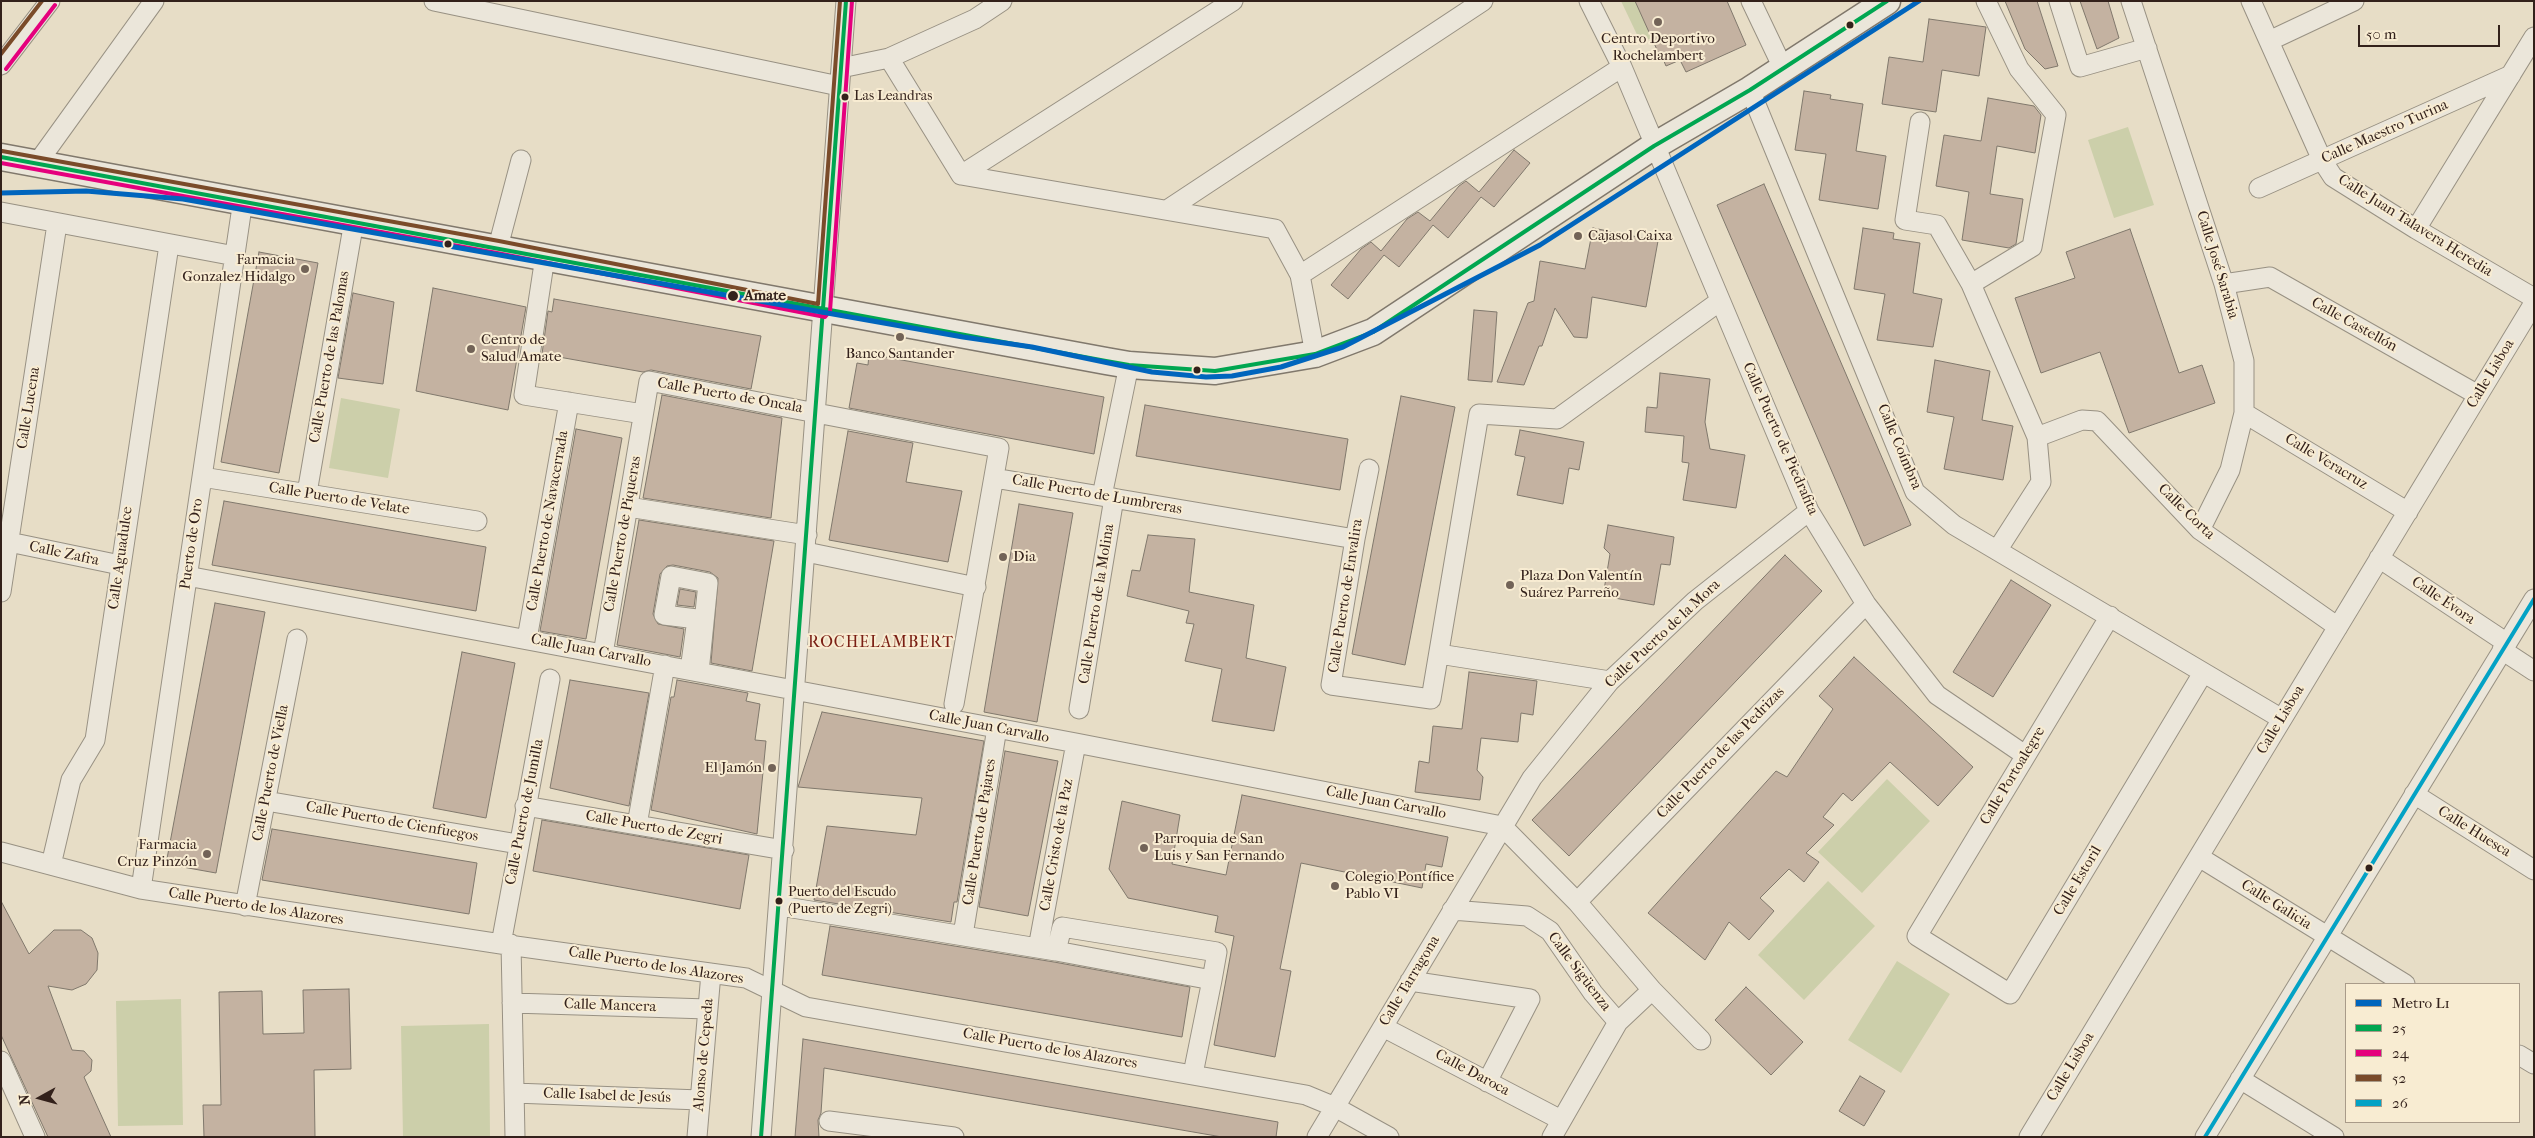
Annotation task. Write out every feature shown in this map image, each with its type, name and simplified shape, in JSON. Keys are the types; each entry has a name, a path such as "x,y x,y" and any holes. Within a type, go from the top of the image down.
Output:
{"street":[{"path":"1,65 50,1"},
{"path":"38,162 154,1"},
{"path":"434,1 840,77 889,58 975,19 1002,1"},
{"path":"761,1137 780,906 846,1"},
{"path":"961,174 1233,1"},
{"path":"1167,210 1483,1"},
{"name":"Calle Puerto de Piedrafita","path":"1589,1 1622,67 1809,511 1866,604 1937,695 2025,755"},
{"path":"1751,1 1784,68"},
{"path":"1,157 38,162 498,247 824,311 1129,365 1215,371 1315,354 1373,332 1654,146 1750,90 1887,1"},
{"path":"1971,284 2032,246 2056,115 2019,69 1986,1"},
{"path":"2059,1 2080,67 2147,48"},
{"name":"Calle José Sarabia","path":"2131,1 2224,284 2244,361 2244,413 2230,470 2200,530"},
{"name":"Calle Juan Talavera Heredia","path":"2251,1 2322,160 2333,177 2416,229 2534,298"},
{"path":"2269,41 2354,1"},
{"path":"2416,229 2534,37"},
{"path":"889,58 961,174 1275,229 1300,275 1315,354"},
{"path":"1300,275 1622,67"},
{"name":"Calle Maestro Turina","path":"2259,188 2510,75"},
{"name":"Calle Coímbra","path":"1750,90 1915,492 1954,525 1998,549 2203,673 2282,718"},
{"path":"1920,122 1904,220 1937,225 1971,284 2037,438 2041,482 1998,549"},
{"path":"498,247 521,160"},
{"name":"Puerto de Oro","path":"141,889 243,200"},
{"path":"1,212 235,256"},
{"name":"Calle Puerto de las Palomas","path":"307,494 354,221"},
{"name":"Calle Lucena","path":"1,592 57,224"},
{"name":"Calle Aguadulce","path":"51,865 71,780 95,740 169,244"},
{"path":"545,257 524,395 643,414"},
{"name":"Calle Castellón","path":"2224,284 2270,278 2478,395"},
{"path":"1610,681 1439,654 1479,414 1557,419 1720,301"},
{"name":"Calle Lisboa","path":"2029,1137 2534,304"},
{"name":"Calle Puerto de la Molina","path":"1079,709 1108,497 1129,365"},
{"name":"Calle Puerto de Oncala","path":"643,414 649,381 816,412"},
{"name":"Calle Puerto de Navacerrada","path":"527,639 569,402"},
{"name":"Calle Puerto de Lumbreras","path":"816,412 999,448 994,478 1355,539"},
{"name":"Calle Veracruz","path":"2244,413 2408,512"},
{"name":"Calle Puerto de Piqueras","path":"603,654 643,414"},
{"name":"Calle Corta","path":"2037,438 2082,420 2097,421 2200,530 2338,627"},
{"name":"Calle Puerto de Envalira","path":"1369,468 1331,684 1431,699 1439,654"},
{"name":"Calle Puerto de Velate","path":"202,477 476,521"},
{"path":"954,704 994,478"},
{"path":"628,507 807,544 976,587"},
{"name":"Calle Puerto de la Mora","path":"1502,826 1532,778 1610,681 1695,601 1809,511"},
{"name":"Calle Zafra","path":"9,542 120,565"},
{"name":"Calle Évora","path":"2379,558 2505,647 2534,671"},
{"name":"Calle Juan Carvallo","path":"188,576 1076,743 1502,826"},
{"path":"671,576 708,583 694,671 697,619 664,615 671,576"},
{"path":"2205,1137 2534,599"},
{"name":"Calle Puerto de las Pedrizas","path":"1577,902 1866,604"},
{"name":"Calle Portoalegre","path":"1917,936 2110,616"},
{"name":"Calle Puerto de Viella","path":"245,906 297,639"},
{"path":"637,825 665,666"},
{"name":"Calle Estoril","path":"1917,936 2010,994 2203,673"},
{"name":"Calle Puerto de Jumilla","path":"515,1137 512,1003 506,944 518,844 550,679"},
{"name":"Calle Puerto de Pajares","path":"963,935 997,728"},
{"name":"Calle Cristo de la Paz","path":"1047,949 1076,743"},
{"name":"Calle Huesca","path":"2414,794 2534,870"},
{"name":"Calle Puerto de Cienfuegos","path":"266,801 518,844"},
{"name":"Calle Puerto de Zegri","path":"525,806 784,850"},
{"path":"1502,826 1577,902 1652,990 1701,1040"},
{"name":"Calle Tarragona","path":"1317,1137 1502,826"},
{"name":"Calle Puerto de los Alazores","path":"1,852 141,889 245,906 746,978 806,1007 1306,1095 1335,1107 1389,1137"},
{"name":"Calle Galicia","path":"2199,857 2403,983"},
{"path":"780,906 1047,949 1212,980"},
{"name":"Calle Sigüenza","path":"1452,910 1527,916 1550,931 1593,993 1618,1022"},
{"path":"1047,949 1062,927 1217,952 1194,1074"},
{"name":"Alonso de Cepeda","path":"698,1137 711,973"},
{"path":"1410,981 1530,999 1487,1082"},
{"name":"Calle Sigüenza","path":"1552,1137 1618,1022 1652,990"},
{"name":"Calle Mancera","path":"512,1003 708,1009"},
{"name":"Calle Daroca","path":"1383,1027 1561,1120"},
{"path":"2520,1056 2534,1064"},
{"path":"1,1061 35,1137"},
{"path":"2240,1080 2334,1137"},
{"name":"Calle Isabel de Jesús","path":"514,1093 700,1100"},
{"path":"830,1122 954,1137"}],"green space":[{"name":"Centro Deportivo Rochelambert","path":"1621,1 1727,1 1641,43"},
{"path":"2128,127 2154,205 2114,218 2088,140"},
{"path":"341,398 400,409 388,478 329,468"},
{"path":"1887,779 1930,821 1862,893 1818,852"},
{"path":"1828,881 1875,926 1804,1000 1758,955"},
{"path":"1897,961 1950,994 1901,1073 1848,1040"},
{"path":"181,999 183,1125 118,1126 116,1001"},
{"path":"489,1024 490,1137 403,1137 401,1026"}],"building":[{"path":"1635,1 1727,1 1746,45 1686,72 1680,60 1666,66"},
{"path":"2005,1 2037,1 2058,66 2045,69 2025,49"},
{"path":"2080,1 2108,1 2119,38 2097,49"},
{"path":"1929,19 1986,27 1979,76 1942,70 1936,112 1882,104 1889,57 1923,62"},
{"path":"1804,91 1831,95 1830,99 1863,104 1856,151 1886,156 1878,209 1819,200 1826,154 1795,150"},
{"path":"1988,98 2034,106 2041,115 2035,153 1997,146 1990,194 2023,199 2016,244 2009,248 1962,240 1969,192 1936,186 1944,135 1981,141"},
{"path":"1514,150 1530,163 1494,207 1481,197 1448,238 1433,225 1399,267 1384,255 1348,299 1331,285 1361,249 1371,242 1381,251 1407,219 1418,212 1430,221 1459,186 1466,181 1479,192"},
{"path":"1764,184 1911,525 1864,546 1717,205"},
{"path":"1593,228 1658,241 1646,307 1592,297 1587,338 1574,337 1555,308 1542,346 1539,346 1524,385 1497,382 1528,303 1534,301 1540,261 1585,269"},
{"path":"1863,228 1894,233 1893,239 1920,243 1913,293 1942,299 1933,347 1877,340 1885,294 1854,289"},
{"path":"2130,229 2179,373 2202,365 2215,403 2129,433 2100,352 2041,373 2015,298 2075,278 2066,252"},
{"path":"259,252 318,263 279,473 221,462"},
{"name":"Centro de Salud Amate","path":"433,288 526,307 508,410 416,391"},
{"path":"353,293 394,302 383,384 338,378"},
{"path":"554,299 761,336 751,389 651,370 643,372 542,354 548,311 552,312"},
{"path":"1474,310 1497,312 1492,382 1468,380"},
{"path":"869,354 1104,397 1094,454 849,408 857,363 868,365"},
{"path":"1935,360 1990,371 1982,420 2013,426 2003,480 1944,469 1954,417 1927,412"},
{"path":"1660,373 1710,379 1705,422 1710,449 1745,455 1736,508 1683,500 1689,463 1682,462 1684,436 1645,432 1647,407 1657,408"},
{"path":"662,395 782,418 771,518 643,498"},
{"path":"1401,396 1455,407 1405,665 1352,654"},
{"path":"1145,405 1348,439 1340,490 1136,456"},
{"path":"576,429 622,438 586,639 540,631"},
{"path":"1520,430 1584,442 1579,470 1569,468 1563,504 1517,495 1525,457 1515,455"},
{"path":"848,431 913,443 906,482 962,491 948,562 829,540"},
{"path":"224,501 486,547 476,611 212,565"},
{"path":"1019,504 1073,513 1037,722 984,712"},
{"path":"639,520 774,541 752,671 711,663 718,578 710,572 673,565 667,566 660,574 653,614 658,624 684,629 680,657 617,645"},
{"path":"1608,525 1674,537 1670,565 1661,564 1654,605 1603,596 1610,554 1604,548"},
{"path":"1148,535 1195,539 1189,592 1254,605 1246,658 1286,667 1274,731 1212,721 1222,669 1185,661 1194,624 1186,623 1189,611 1127,596 1132,570 1140,571"},
{"path":"1785,555 1822,591 1569,856 1532,820"},
{"path":"2011,580 2051,605 1993,697 1953,672"},
{"path":"680,589 696,592 694,607 677,605"},
{"path":"215,603 265,612 216,873 166,864"},
{"path":"462,652 515,663 486,818 433,808"},
{"path":"1854,657 1973,767 1938,806 1890,762 1852,801 1843,793 1823,817 1834,825 1806,853 1819,862 1804,882 1789,869 1760,898 1774,911 1749,940 1729,922 1705,960 1648,913 1776,771 1787,777 1833,709 1819,696"},
{"path":"1469,672 1537,681 1533,715 1521,713 1518,742 1481,738 1477,770 1483,777 1480,800 1415,792 1419,761 1429,763 1433,726 1462,729"},
{"path":"570,680 649,693 629,806 550,788"},
{"path":"677,680 748,693 746,701 760,704 755,740 766,741 757,834 651,810 671,697 674,697"},
{"path":"822,712 984,741 957,902 954,902 951,922 814,900 827,826 916,835 922,798 798,787"},
{"path":"1005,751 1058,761 1028,916 979,907"},
{"path":"1242,795 1448,837 1442,867 1426,864 1422,888 1301,863 1280,969 1291,971 1275,1057 1214,1045 1234,936 1215,932 1218,916 1128,898 1109,869 1122,801 1180,815 1172,864 1226,875"},
{"path":"542,820 749,855 740,909 533,871"},
{"path":"272,829 477,863 469,914 262,880"},
{"path":"1,901 29,954 54,930 81,930 92,938 98,953 97,970 86,984 72,990 48,986 72,1050 84,1051 92,1060 91,1071 84,1077 111,1137 48,1137 1,1035"},
{"path":"830,926 1054,962 1190,987 1182,1037 822,975"},
{"path":"1746,987 1803,1042 1771,1075 1715,1020"},
{"path":"349,989 351,1069 314,1070 315,1137 204,1137 203,1105 221,1105 219,992 262,991 263,1034 304,1033 303,990"},
{"path":"803,1039 1278,1122 1276,1137 1222,1137 824,1068 821,1113 818,1120 819,1137 795,1137"},
{"path":"1860,1076 1885,1091 1864,1126 1839,1111"}],"metro line":[{"name":"L1","path":"1,193 86,191 183,199 963,337 1032,347 1152,372 1206,377 1232,376 1281,367 1343,347 1540,245 1919,1"}],"transit line":[{"name":"52","path":"1,54 42,1"},
{"name":"52","path":"2,151 499,241 818,304 840,1"},
{"name":"25","path":"761,1137 846,1"},
{"name":"24","path":"1,163 497,253 825,317 830,311 852,1"},
{"name":"25","path":"1,157 1106,361 1129,365 1215,371 1315,354 1373,332 1654,146 1750,90 1887,1"},
{"name":"24","path":"6,69 55,5"},
{"name":"26","path":"2205,1137 2534,599"}],"place":[{"name":"Centro Deportivo Rochelambert","path":"1658,22"},
{"name":"Las Leandras","path":"845,97"},
{"name":"Cajasol Caixa","path":"1578,236"},
{"name":"Farmacia Gonzalez Hidalgo","path":"305,269"},
{"name":"Amate","path":"733,296"},
{"name":"Banco Santander","path":"900,337"},
{"name":"Centro de Salud Amate","path":"471,349"},
{"name":"Dia","path":"1003,557"},
{"name":"Plaza Don Valentín Suárez Parreño","path":"1510,585"},
{"name":"El Jamón","path":"772,768"},
{"name":"Parroquia de San Luis y San Fernando","path":"1144,848"},
{"name":"Farmacia Cruz Pinzón","path":"207,854"},
{"name":"Colegio Pontífice Pablo VI","path":"1335,886"},
{"name":"Puerto del Escudo (Puerto de Zegri)","path":"779,901"}],"district":[{"name":"ROCHELAMBERT","path":"881,643"}]}
